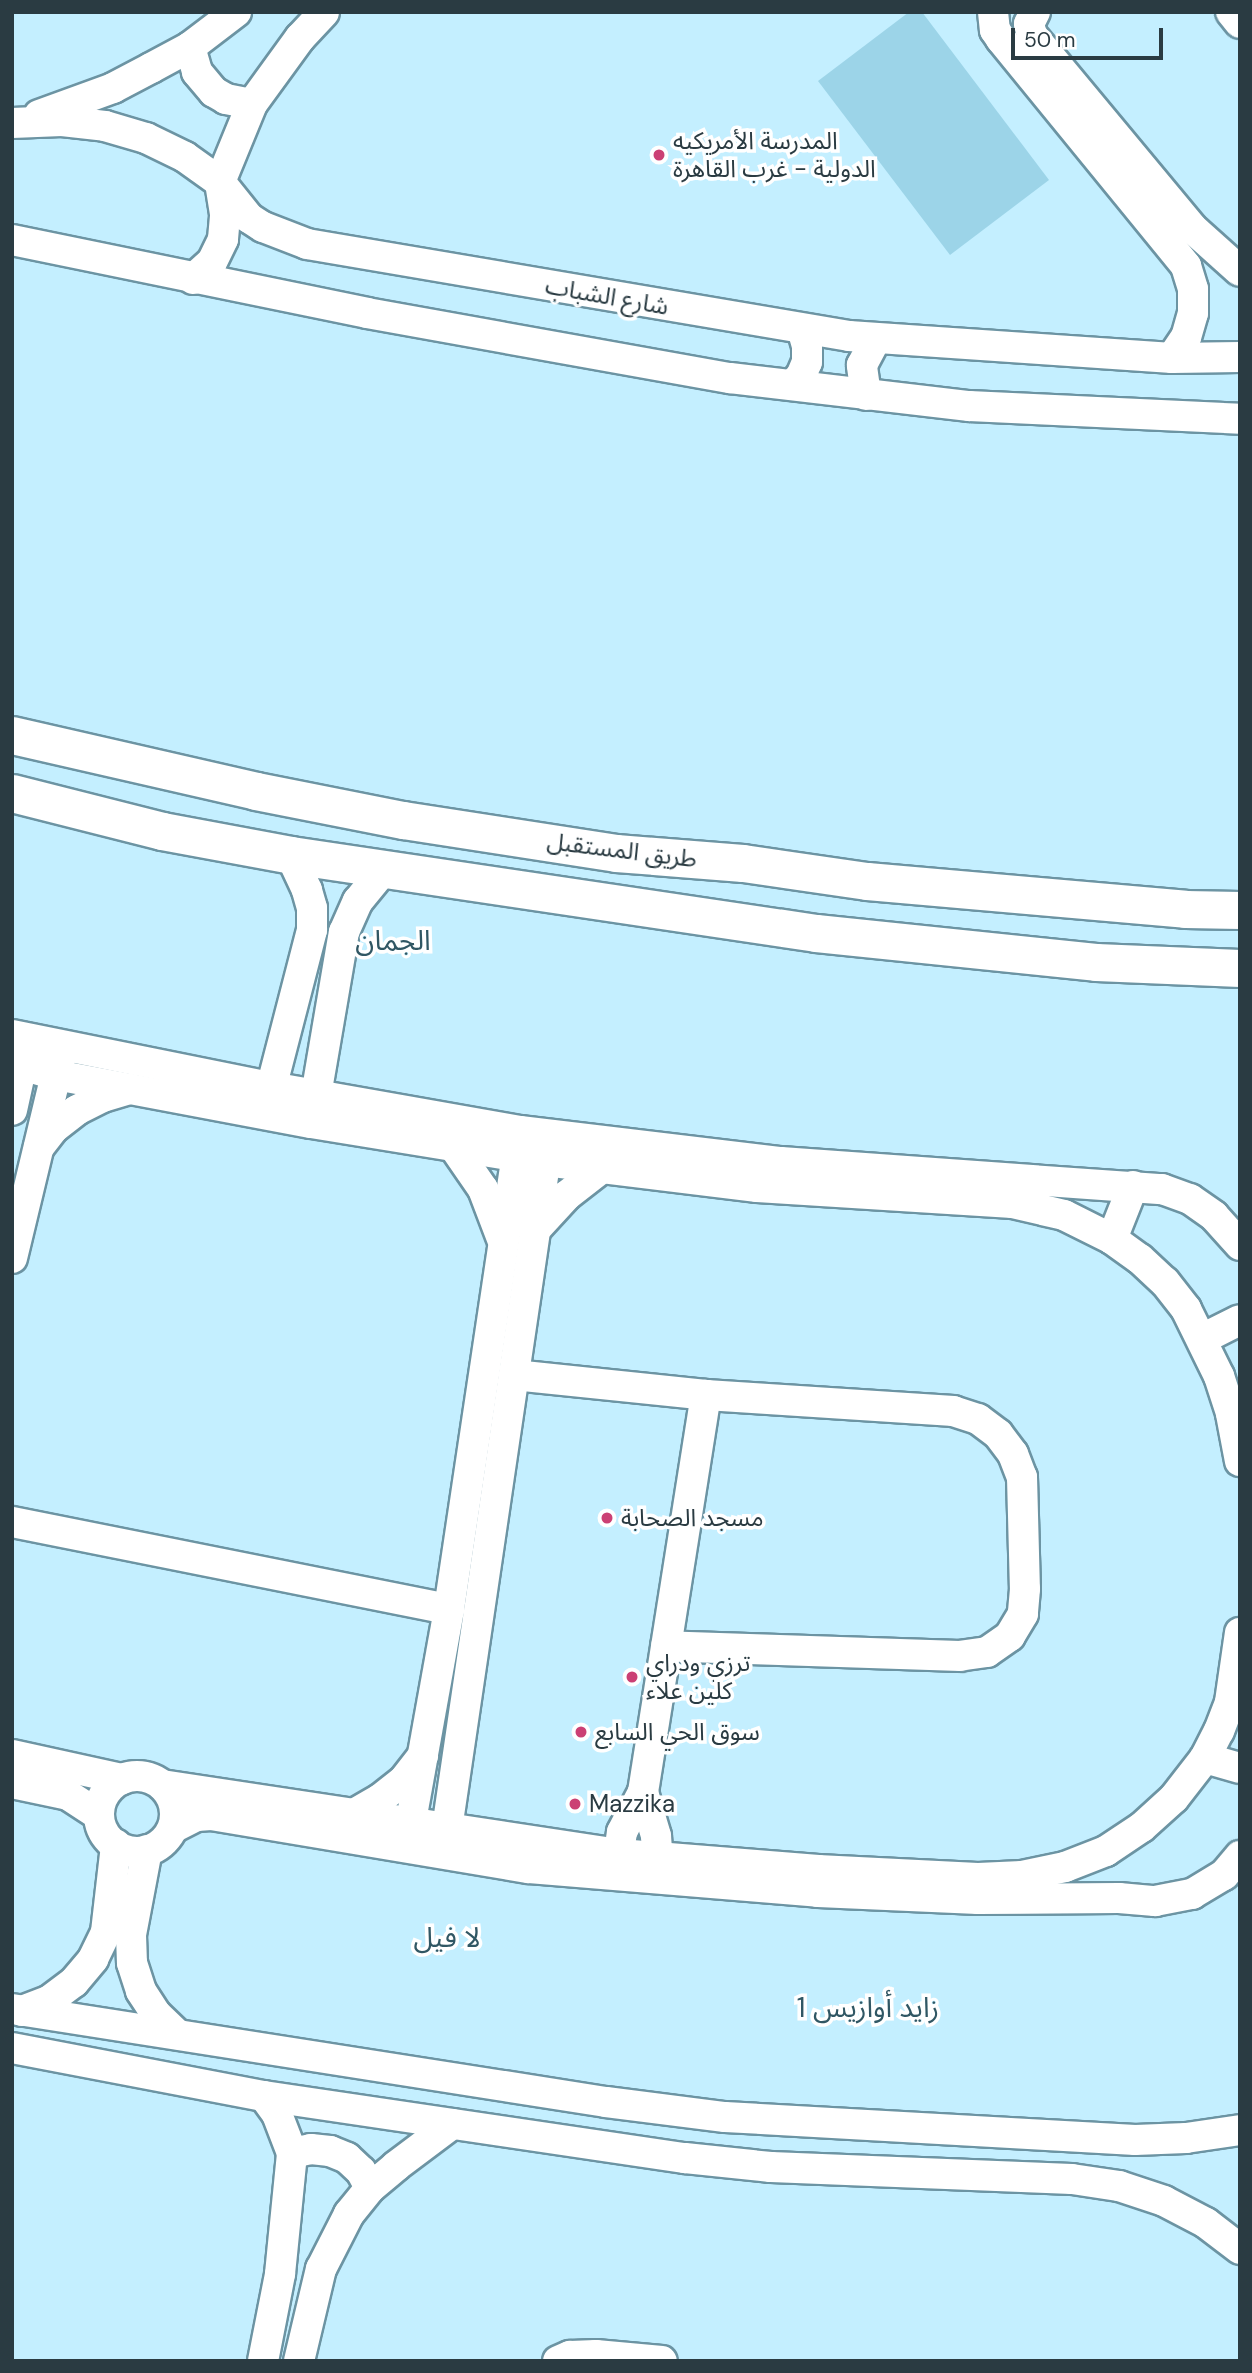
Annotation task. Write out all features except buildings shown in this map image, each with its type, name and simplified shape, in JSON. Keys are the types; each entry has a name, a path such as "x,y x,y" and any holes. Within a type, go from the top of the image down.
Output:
{"main road":[{"name":"طريق المستقبل","path":"12,735 256,792 403,820 616,853 743,863 820,874 1185,909 1240,910"},
{"path":"12,793 162,831 291,855 816,933 1096,962 1240,968"},
{"path":"816,933 823,925 830,906 827,884 820,874"},
{"path":"916,943 906,925 908,906 915,896 937,886"}],"street":[{"path":"15,124 113,88 190,47 236,12"},
{"path":"193,279 212,262 223,239 225,214 220,182 252,104 292,48 324,12"},
{"path":"993,12 995,30 1001,39 1186,266 1193,289 1193,313 1186,337 1172,358"},
{"path":"1231,12 1240,23"},
{"path":"1024,15 1032,34 1192,228 1240,271"},
{"path":"190,47 197,72 214,92 226,99 252,104"},
{"name":"شارع الشباب","path":"15,124 62,121 105,126 146,138 185,158 220,182 249,218 278,235 307,244 802,329 876,339 1172,358 1240,357"},
{"path":"12,240 193,279 521,342 730,378 866,395 1048,412 1240,419"},
{"path":"792,385 801,376 807,362 807,346 802,329"},
{"path":"866,395 862,365 876,339"},
{"path":"268,1100 312,930 307,890 291,855"},
{"path":"314,1109 344,932 358,901 386,868"},
{"path":"12,1258 63,1046"},
{"path":"19,1050 63,1046 268,1100 532,1145 602,1168 757,1187 1012,1203 1064,1215 1112,1239 1140,1259 1165,1282 1186,1309 1202,1339 1231,1414 1240,1461"},
{"path":"19,1050 56,1074 131,1089 268,1100"},
{"path":"12,1110 19,1050"},
{"path":"36,1150 54,1128 77,1110 103,1097 131,1089"},
{"path":"314,1109 452,1144 532,1145 1162,1189 1190,1199 1214,1216 1240,1245"},
{"path":"452,1144 482,1189 503,1240"},
{"path":"409,1834 449,1609 514,1375 535,1230 532,1145"},
{"path":"445,1840 481,1494 503,1240 532,1145"},
{"path":"535,1230 566,1196 602,1168"},
{"path":"1112,1239 1133,1186"},
{"path":"1202,1339 1240,1320"},
{"path":"514,1375 706,1395 953,1411 978,1419 998,1434 1013,1454 1022,1477 1026,1589 1023,1614 1010,1636 988,1652 960,1656 666,1646"},
{"path":"617,1865 622,1832 643,1792 706,1395"},
{"path":"12,1522 449,1609"},
{"path":"658,1869 978,1878 1032,1874 1065,1867 1106,1851 1142,1827 1174,1798 1205,1758 1230,1703 1240,1633"},
{"path":"12,1755 121,1779 150,1777 162,1785 354,1814 409,1834"},
{"path":"354,1814 396,1786 423,1756"},
{"path":"1205,1758 1240,1769"},
{"path":"121,1779 109,1788 102,1800 99,1815 107,1836 125,1849 147,1850 158,1845 173,1828 197,1816 211,1815 409,1834 617,1865 978,1899 1119,1898 1155,1901 1192,1895 1224,1875 1240,1856"},
{"path":"12,1783 68,1795 99,1815"},
{"path":"162,1785 174,1805 173,1828"},
{"path":"643,1792 651,1814 658,1869"},
{"path":"17,2010 50,2000 74,1982 93,1959 106,1932 116,1844"},
{"path":"147,1850 131,1935 132,1963 141,1991 156,2014 177,2034"},
{"path":"1106,1851 1119,1898"},
{"path":"17,2010 606,2102 778,2121 1135,2140 1186,2138 1240,2130"},
{"path":"12,2048 264,2096 771,2167 1072,2179 1119,2186 1164,2201 1206,2223 1240,2249"},
{"path":"263,2361 281,2262 292,2153 282,2124 264,2096"},
{"path":"601,2145 606,2102"},
{"path":"299,2361 321,2269 333,2241 370,2188 452,2124"},
{"path":"292,2153 311,2149 330,2151 347,2158 361,2171 370,2188"},
{"path":"558,2361 570,2356 596,2355 651,2360"}],"shaded area":[{"path":"909,12 922,12 1049,180 950,255 818,81"}],"place":[{"name":"المدرسة الأمريكيه الدولية - غرب القاهرة","path":"659,155"},
{"name":"مسجد الصحابة","path":"607,1518"},
{"name":"ترزي ودراي كلين علاء","path":"632,1677"},
{"name":"سوق الحي السابع","path":"581,1732"},
{"name":"Mazzika","path":"575,1804"}],"district":[{"name":"الجمان","path":"393,941"},
{"name":"لا فيل","path":"447,1938"},
{"name":"زايد أوازيس 1","path":"868,2008"}]}
